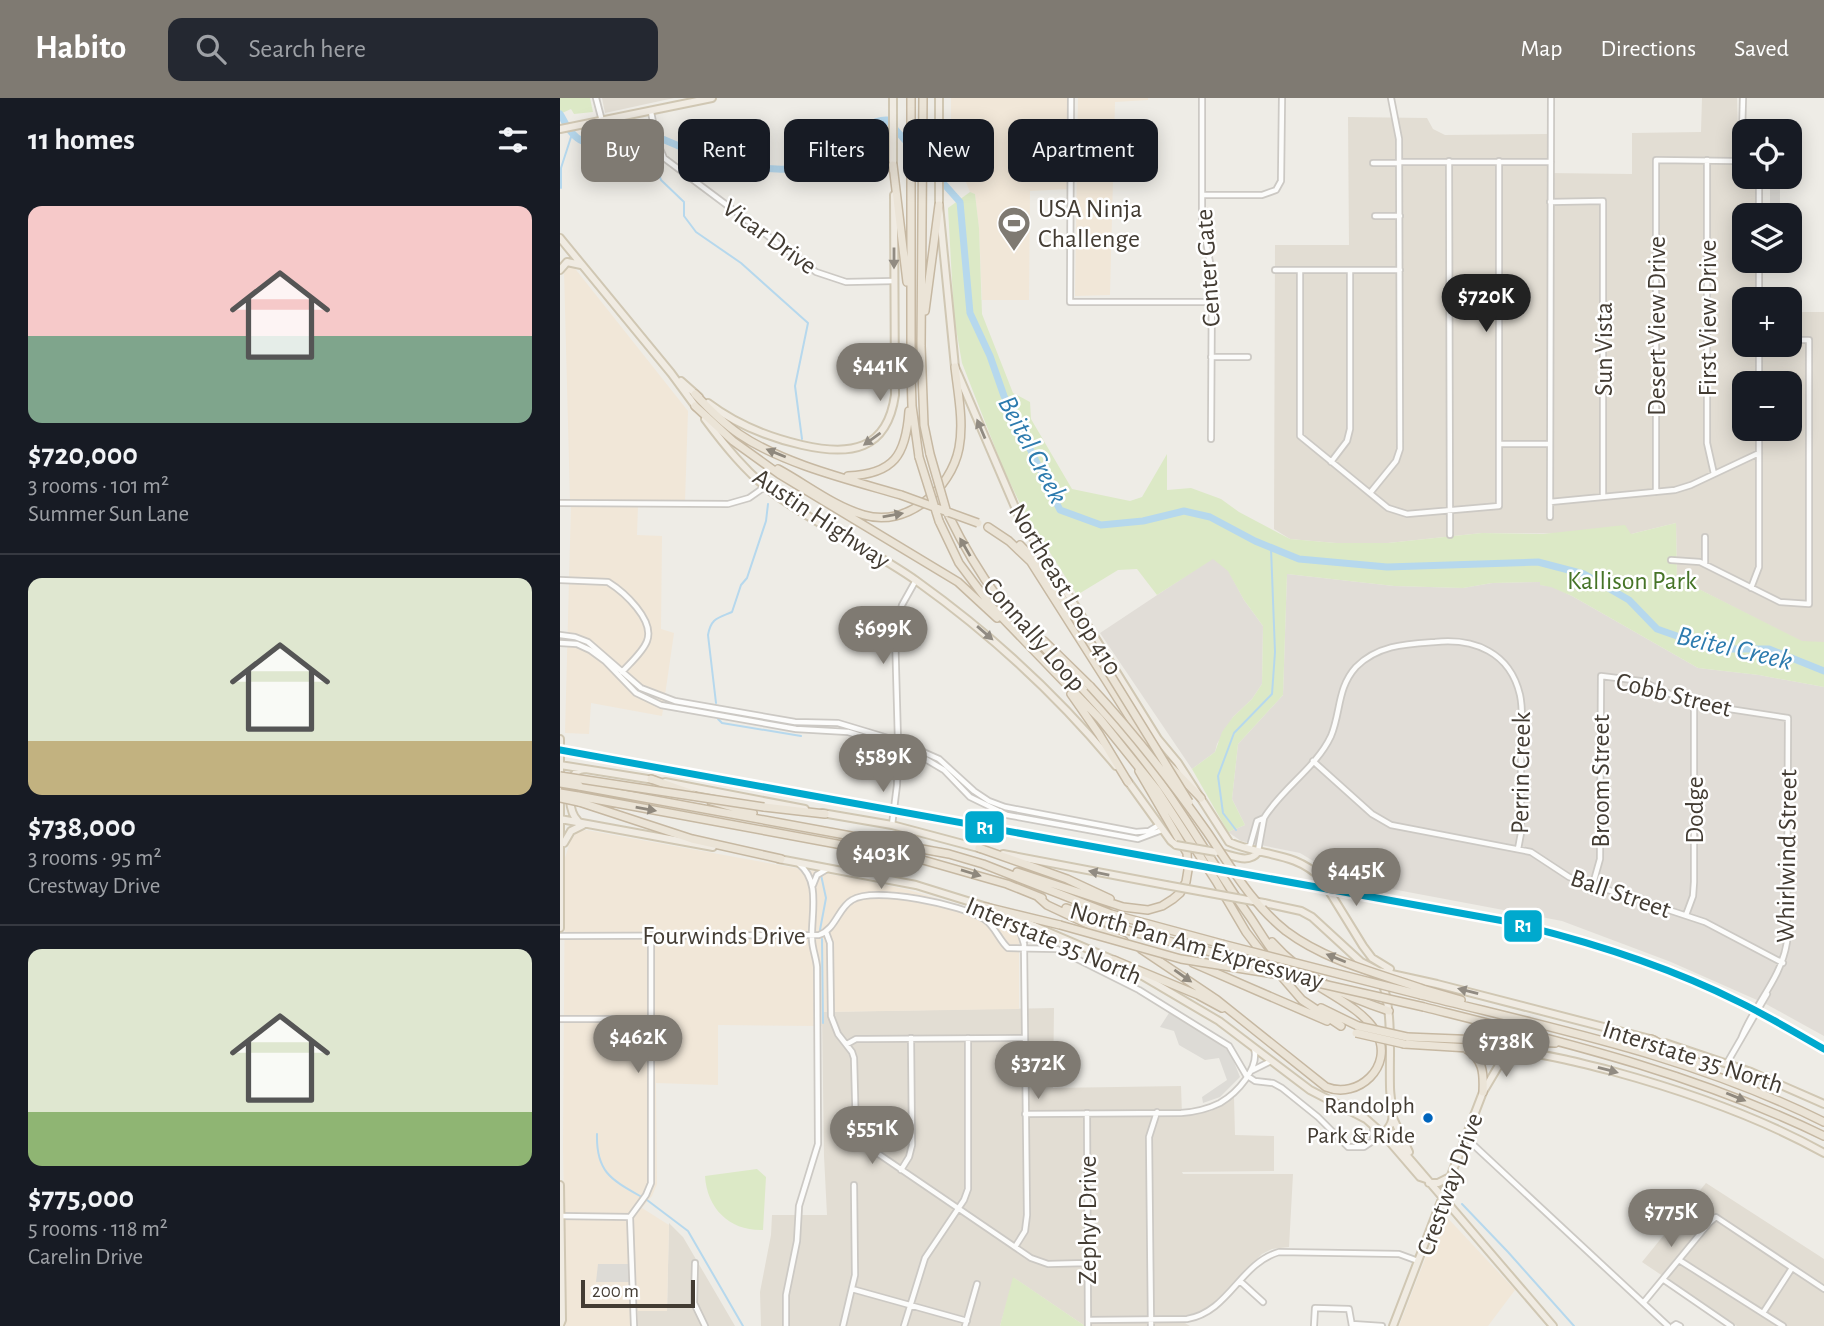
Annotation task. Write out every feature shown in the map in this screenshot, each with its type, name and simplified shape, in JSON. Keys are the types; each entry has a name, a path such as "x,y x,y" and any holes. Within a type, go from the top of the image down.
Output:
{"highway":[{"name":"Connally Loop","path":"911,98 912,406 919,457 939,521 959,563 973,583 1016,634 1100,719 1134,761"},
{"name":"Connally Loop","path":"923,98 921,346 924,425 942,501 999,600 1134,747 1180,809 1251,918"},
{"path":"893,165 912,321"},
{"path":"921,346 939,205"},
{"path":"765,463 845,508 865,516 898,515 916,509 945,480 957,458 961,425 955,368"},
{"path":"840,476 873,474 889,466 899,455 906,437 911,372"},
{"path":"695,394 730,427 760,447 978,523 1009,537 1033,556 1054,584 1207,833"},
{"path":"695,405 733,441 779,474 958,582 1016,634"},
{"path":"988,527 1009,541 1031,562 1145,739 1229,887"},
{"path":"1014,615 1090,686 1155,761 1247,892 1286,931 1334,958 1422,992"},
{"path":"1055,671 1099,734 1128,782"},
{"path":"1145,739 1201,798"},
{"path":"983,864 1013,870 1123,907 1140,910 1162,906 1180,893 1185,882 1188,860 1181,841 1134,761"},
{"path":"1134,761 1166,804 1246,932 1302,1000 1341,1026"},
{"path":"560,776 825,814"},
{"path":"651,779 735,808 811,827"},
{"name":"North Pan Am Expressway","path":"560,783 915,846 983,864 1111,914 1630,1047 1722,1076 1824,1122"},
{"name":"North Pan Am Expressway","path":"560,793 579,799 923,860 996,881 1119,928 1566,1043 1711,1087 1824,1136"},
{"path":"560,798 579,799 692,839 781,859"},
{"path":"979,848 1067,879 1140,910"},
{"path":"1038,897 1047,905 1149,954 1207,993 1312,1077 1331,1089 1343,1090 1360,1085 1371,1076 1380,1061 1380,1039 1367,1019 1307,981 1277,956 1251,918"},
{"path":"986,907 1181,958 1287,976 1424,1007"},
{"path":"1251,918 1280,951 1326,987 1389,1011"},
{"path":"1181,958 1341,1026 1405,1040 1517,1051"},
{"path":"1114,960 1198,995 1240,1018"},
{"path":"1287,982 1300,994 1357,1030"},
{"path":"1367,1003 1376,1002 1385,993"},
{"path":"1651,1039 1722,1076"},
{"path":"1405,1040 1566,1043"},
{"path":"1465,1047 1476,1055 1482,1066 1483,1092"}],"main road":[{"path":"611,119 712,98"},
{"name":"Northeast Loop 410","path":"939,98 939,205 955,368 1018,514 1158,739 1178,764 1229,842"},
{"path":"893,99 894,281"},
{"path":"560,129 581,124"},
{"name":"Austin Highway","path":"560,238 671,373 736,459 766,486 916,580 978,627 1033,677 1087,732 1177,845 1246,859 1252,858 1258,852"},
{"path":"560,270 567,262 581,265"},
{"name":"Austin Highway","path":"671,373 695,394 738,424 756,432 830,451 852,450 875,439 884,430 892,414 895,395 894,281"},
{"path":"560,928 561,743"},
{"path":"561,743 566,756 581,768 572,777 570,805 573,816 586,824"},
{"name":"Interstate 35 North","path":"561,765 651,779 892,825 979,848 1301,911 1312,917 1361,962 1378,971 1651,1039 1727,1063 1824,1104"},
{"name":"Interstate 35 North","path":"561,819 795,861 916,886 1011,916 1114,960 1219,1021 1310,1090 1358,1113 1372,1124 1377,1136"},
{"path":"561,848 571,831 586,824"},
{"path":"1218,852 1229,849 1229,842 1242,848 1299,861 1312,869 1321,878 1367,952 1376,962 1391,969"},
{"name":"Interstate 35 North","path":"1352,953 1377,966 1437,984"},
{"path":"1378,971 1389,1011 1391,1106 1405,1147 1428,1181 1553,1326"},
{"name":"Interstate 35 North","path":"1517,1051 1570,1060 1668,1087 1750,1117 1824,1153"},
{"name":"Crestway Drive","path":"1393,1326 1483,1092 1498,1065 1506,1056 1517,1051"},
{"path":"1377,1136 1386,1124 1391,1106"},
{"path":"1377,1136 1390,1126 1393,1116"},
{"path":"1377,1136 1389,1136 1419,1168"},
{"path":"1377,1136 1420,1177 1438,1183 1448,1178"},
{"path":"560,1185 560,1325"}],"street":[{"path":"596,98 601,119"},
{"path":"1071,98 1070,302 1211,302"},
{"name":"Center Gate","path":"1202,98 1202,229 1212,273 1211,439"},
{"path":"1202,195 1262,195 1276,190 1281,181 1282,98"},
{"path":"1370,493 1396,461 1400,449 1399,131 1391,98"},
{"path":"1550,517 1551,98"},
{"path":"1742,98 1742,119"},
{"name":"Vicar Drive","path":"651,111 656,142 664,158 810,268 844,281 894,281"},
{"name":"Desert View Drive","path":"1657,492 1656,160 1707,160"},
{"path":"1707,160 1732,161"},
{"name":"First View Drive","path":"1707,160 1707,443 1714,474"},
{"path":"1449,161 1450,535"},
{"path":"1300,270 1300,436 1388,508 1400,513 1499,506 1499,161"},
{"path":"1373,163 1551,162"},
{"name":"Sun Vista","path":"1550,202 1603,201 1603,497"},
{"path":"1375,216 1400,216"},
{"path":"1275,270 1400,270"},
{"path":"1331,462 1347,441 1350,429 1350,270"},
{"path":"1671,560 1691,560 1705,565 1780,602 1810,604 1809,340 1802,340"},
{"path":"1211,357 1248,357"},
{"path":"1751,589 1758,570 1759,441"},
{"path":"1499,444 1550,444"},
{"path":"1550,502 1683,488 1759,453"},
{"path":"560,503 729,504 749,498 766,486"},
{"path":"1705,537 1705,565"},
{"path":"560,580 608,582 645,617 647,642 618,676"},
{"path":"892,825 898,764 895,633 902,605 916,580"},
{"path":"560,635 575,636 588,642 641,688 675,701 795,722 838,723 939,759 984,798 1005,807 1136,832 1161,827"},
{"name":"Perrin Creek","path":"1242,848 1250,846 1257,821 1264,818 1313,761 1332,733 1347,679 1368,657 1389,647 1452,640 1480,646 1493,654 1508,669 1520,695 1521,833 1518,849"},
{"path":"560,643 577,644 590,650 636,693 661,705 796,729 848,732 898,744"},
{"name":"Cobb Street","path":"1601,676 1641,681 1677,699 1694,703 1788,718"},
{"name":"Broom Street","path":"1593,884 1600,859 1601,676"},
{"name":"Dodge","path":"1686,915 1693,896 1694,882 1694,703"},
{"name":"Whirlwind Street","path":"1727,1063 1783,963 1788,929 1788,718"},
{"name":"Ball Street","path":"1313,761 1372,814 1391,825 1535,854 1564,874 1705,922 1783,963"},
{"path":"1258,852 1264,818"},
{"path":"786,1326 786,1295 797,1241 799,1206 818,1144 817,967 812,935 812,889 810,875 795,861"},
{"path":"812,889 817,874 832,868"},
{"name":"Fourwinds Drive","path":"560,936 812,935 826,932 848,903 856,898 915,897 981,917 1009,948 1057,949 1139,990 1228,1046 1240,1067 1249,1074"},
{"path":"1011,916 1017,924 1024,947"},
{"path":"1015,1247 1026,1228 1027,1215 1024,947 1027,932 1035,926"},
{"path":"826,932 830,943 831,1016 838,1034 854,1058 858,1140 1015,1247 1043,1263 1087,1263"},
{"path":"634,1326 631,1217 646,1195 651,1182 651,935"},
{"path":"560,1019 651,1019"},
{"path":"901,1170 912,1145 911,1038"},
{"path":"904,1326 925,1258 966,1195 969,1177 968,1038"},
{"path":"847,1044 856,1039 1025,1038"},
{"path":"1249,1074 1255,1058 1253,1047"},
{"path":"1025,1114 1188,1112 1212,1106 1230,1096 1249,1074 1271,1061"},
{"path":"1249,1074 1255,1081 1273,1083 1282,1088 1349,1147 1359,1149 1377,1136"},
{"path":"1151,1326 1149,1137 1157,1112"},
{"name":"Zephyr Drive","path":"1087,1113 1088,1323"},
{"path":"1465,1137 1671,1326 1680,1326"},
{"path":"842,1326 855,1275 854,1185"},
{"path":"560,1216 631,1217"},
{"path":"1644,1302 1716,1217 1824,1289"},
{"path":"1088,1323 1187,1319 1203,1315 1217,1306 1261,1260 1284,1252 1404,1255 1419,1262"},
{"path":"1679,1260 1783,1326"},
{"path":"695,1263 694,1303 705,1326"},
{"path":"1763,1313 1792,1268"},
{"path":"1664,1280 1731,1326"},
{"path":"1241,1282 1263,1302"},
{"path":"852,1289 910,1304 966,1323 977,1284"},
{"path":"1314,1326 1315,1308 1349,1309 1352,1325 1382,1326"}],"shaded area":[{"path":"602,98 674,98 605,113"},
{"path":"951,98 1067,98 1067,119 1008,119 1008,182 1068,182 1068,189 1030,191 1029,300 982,300 975,194 970,192 966,182 994,182 994,119 951,119"},
{"path":"1078,98 1148,98 1115,102 1115,119 1078,119"},
{"path":"1702,98 1737,98 1738,119 1732,119 1732,189 1757,189 1757,203 1732,203 1732,273 1756,273 1756,287 1732,287 1732,357 1802,357 1802,312 1824,312 1824,642 1802,642 1677,578 1676,523 1631,534 1482,533 1388,543 1336,543 1290,539 1274,529 1275,245 1349,245 1348,117 1427,118 1433,129 1445,135 1547,134 1547,173 1632,174 1632,133 1701,132"},
{"path":"1077,182 1113,182 1110,295 1075,296"},
{"path":"1770,189 1780,189 1780,203 1770,203"},
{"path":"573,266 688,411 685,501 570,501 564,270"},
{"path":"571,505 638,506 637,535 662,536 661,629 674,633 662,716 591,703 589,734 565,733"},
{"path":"1213,558 1228,570 1244,600 1263,626 1262,684 1252,699 1233,717 1215,752 1192,769 1100,633"},
{"path":"1287,574 1394,586 1463,588 1492,583 1540,582 1540,585 1551,586 1572,596 1698,668 1759,675 1824,687 1824,1036 1766,1004 1671,962 1562,921 1328,877 1315,862 1300,853 1241,841 1228,832 1245,825 1232,799 1238,744 1283,695"},
{"path":"586,830 909,890 984,913 1019,927 1019,1009 822,1012 822,1026 718,1025 718,1085 656,1083 657,1184 652,1196 642,1208 669,1225 667,1311 638,1311 638,1326 566,1326 563,1148 565,858 570,842 577,832"},
{"path":"1054,1008 1053,1088 1181,1086 1182,1115 1211,1111 1234,1097 1235,1135 1274,1136 1274,1171 1182,1172 1293,1174 1289,1247 1272,1249 1262,1254 1212,1305 1200,1312 1184,1316 1185,1323 1190,1326 1085,1326 1014,1278 1000,1326 761,1326 760,1292 772,1215 827,1215 822,1012"},
{"path":"1169,1013 1230,1052 1240,1077 1220,1097 1203,1103 1202,1097 1227,1080 1219,1058 1205,1060 1179,1045 1174,1031 1160,1027"},
{"path":"1706,1183 1824,1259 1824,1326 1737,1326 1642,1262"},
{"path":"1443,1213 1515,1290 1488,1326 1399,1326"},
{"path":"669,1223 683,1237 735,1326 638,1326 638,1311 667,1311"},
{"path":"598,1264 630,1264 630,1282 596,1282"}],"green space":[{"path":"560,98 590,98 593,112 574,114 571,109 560,114"},
{"name":"Kallison Park","path":"970,192 975,194 979,228 982,314 1013,393 1030,402 1031,419 1072,489 1130,501 1142,497 1167,454 1167,490 1191,488 1221,499 1239,512 1290,539 1336,543 1388,543 1482,533 1543,534 1625,525 1631,534 1676,523 1677,578 1802,641 1824,642 1824,687 1759,675 1698,668 1572,596 1540,585 1540,582 1492,583 1463,588 1394,586 1287,574 1283,695 1238,744 1232,799 1245,825 1228,832 1192,769 1215,752 1222,732 1262,684 1263,626 1228,571 1213,559 1157,595 1137,569 1118,570 1077,595 1024,512 1003,468 962,363 954,317 948,208"},
{"path":"757,1169 766,1177 763,1230 740,1227 722,1216 710,1198 705,1176"},
{"path":"1013,1277 1085,1326 1000,1326"}],"waterway":[{"name":"Beitel Creek","path":"560,114 572,133 581,140"},
{"name":"Beitel Creek","path":"664,140 719,160 785,169 806,167 824,161 862,130 878,121 887,120 960,202 970,313 990,356 1004,396 1060,510 1101,525 1143,521 1184,511 1210,517 1255,541 1299,559 1387,567 1538,562 1584,574 1629,600 1657,629 1694,642 1730,649 1769,649 1824,671"},
{"path":"561,188 561,168 572,134"},
{"path":"663,182 684,202 684,216 696,232 741,263 808,323 795,386 802,439"},
{"path":"716,703 709,629 716,619 732,612 741,585 747,578 766,521 768,504"},
{"path":"1236,830 1223,813 1218,776 1234,733 1272,694 1275,652 1271,548"},
{"path":"718,719 722,723 801,736"},
{"path":"820,930 826,898 821,875"},
{"path":"822,939 823,1023"},
{"path":"597,1134 602,1165 613,1179 640,1196"},
{"path":"647,1200 688,1231 743,1326"},
{"path":"1462,1204 1574,1326"}],"transit line":[{"name":"R1","path":"560,750 1504,921 1594,945 1682,976 1750,1007 1824,1049"}],"place":[{"name":"USA Ninja Challenge","path":"1014,253"},
{"name":"Randolph Park & Ride","path":"1428,1118"}]}
